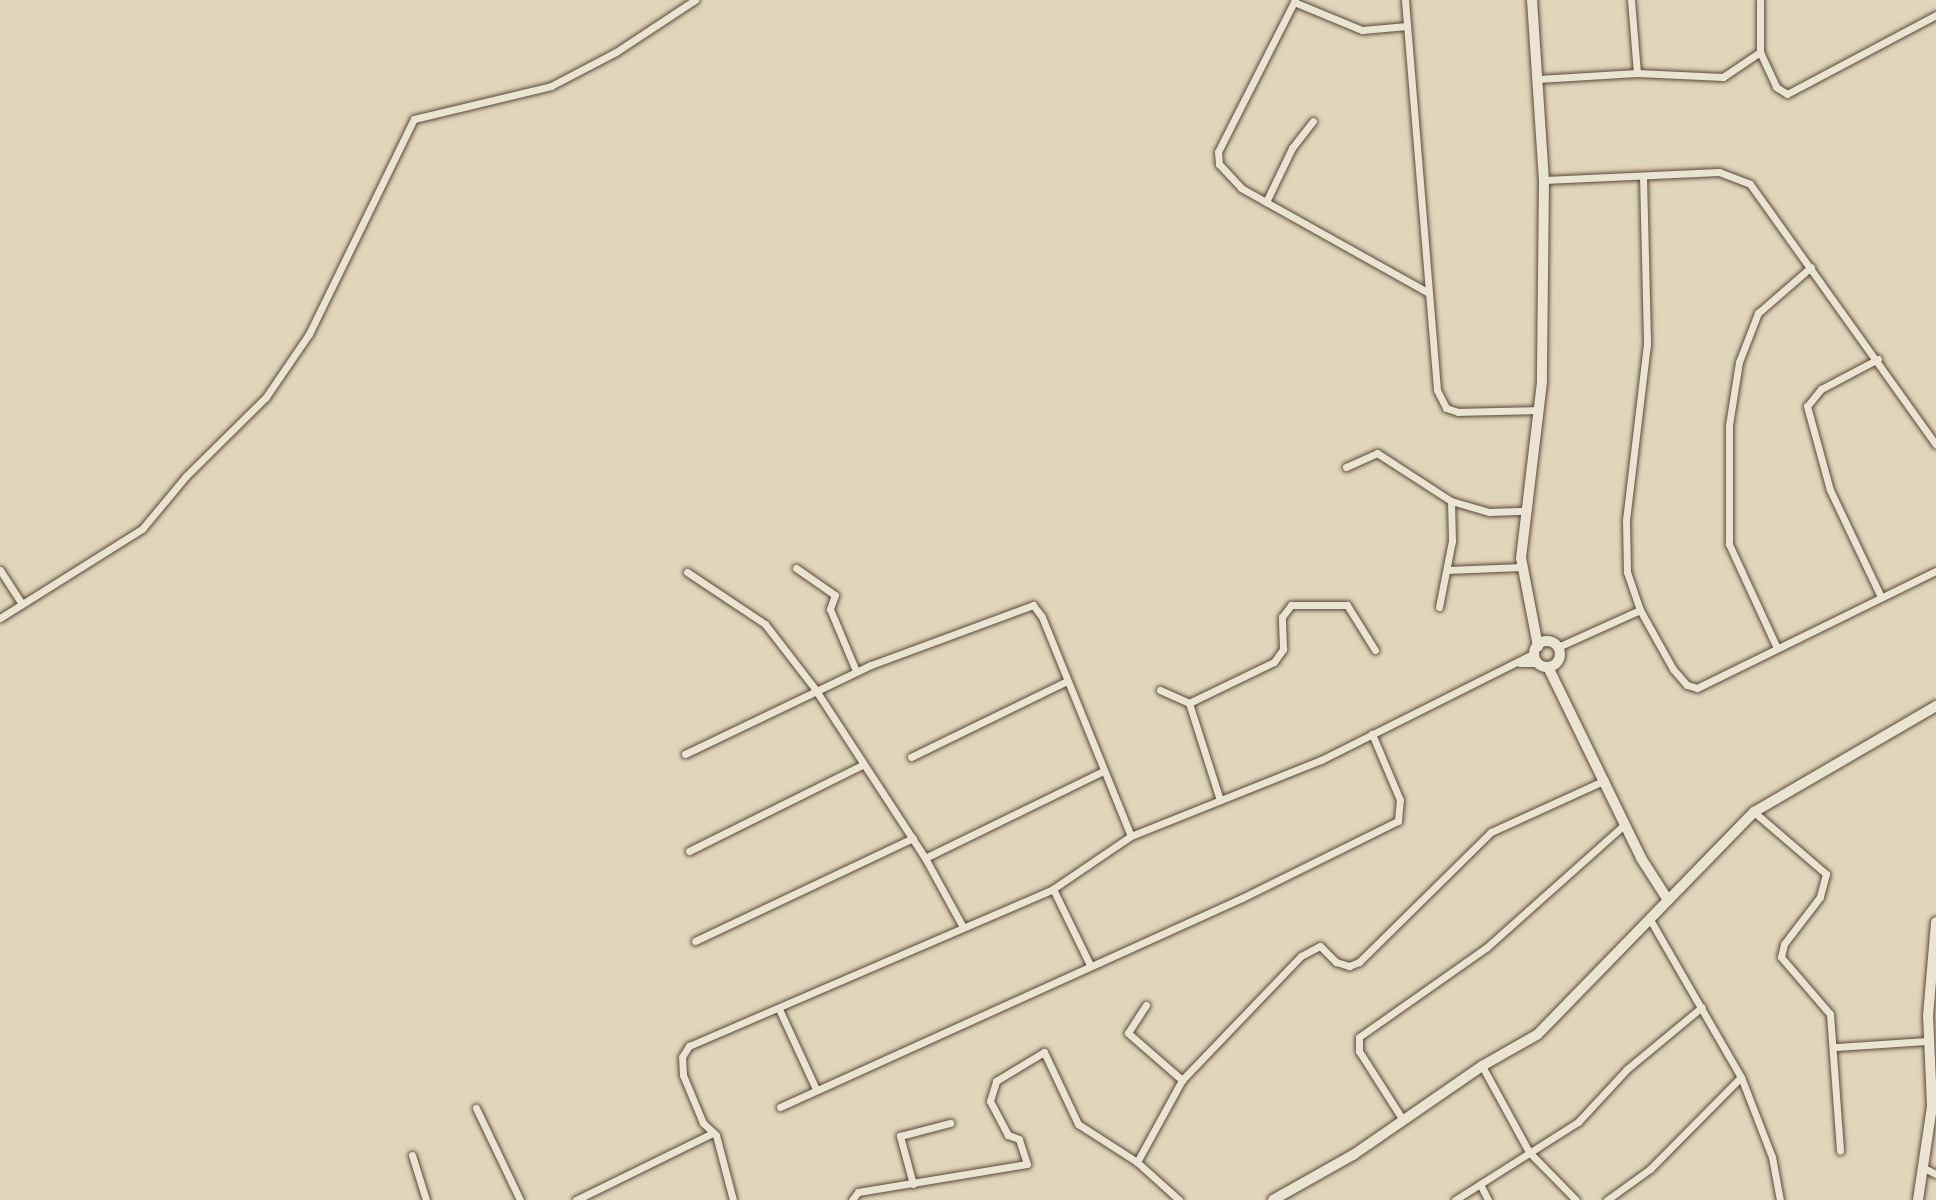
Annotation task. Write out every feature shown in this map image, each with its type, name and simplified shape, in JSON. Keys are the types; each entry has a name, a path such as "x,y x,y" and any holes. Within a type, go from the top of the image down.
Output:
{"street":[{"path":"0,618 142,529 186,476 266,397 309,334 414,119 551,86 695,0"},
{"path":"1405,0 1437,390 1446,408 1458,412 1538,410"},
{"path":"1532,0 1544,180 1538,410 1522,567 1540,651 1562,687 1624,825 1668,900"},
{"path":"1631,0 1637,73"},
{"path":"1760,0 1760,52 1776,87 1787,94 1936,15"},
{"path":"1407,26 1362,30 1295,1 1218,152 1227,176 1266,202 1429,293"},
{"path":"1538,79 1637,73 1723,77 1760,52"},
{"path":"1266,202 1292,148 1313,121"},
{"path":"1544,180 1719,172 1737,177 1762,199 1936,445"},
{"path":"1643,176 1647,344 1626,520 1627,572 1640,610 1673,669 1692,688 1936,571"},
{"path":"1777,648 1729,544 1729,425 1739,362 1758,313 1811,267"},
{"path":"1878,359 1821,389 1807,406 1830,490 1881,597"},
{"path":"1346,467 1367,454 1386,456 1451,501 1489,512 1526,511"},
{"path":"1439,607 1447,570 1451,501"},
{"path":"1447,570 1522,567"},
{"path":"796,568 835,595 830,609 856,671"},
{"path":"0,570 22,604"},
{"path":"687,572 765,624 815,689 862,765 913,838 963,927"},
{"path":"685,754 815,689 1025,604 1037,608 1042,617 1065,682 1131,836"},
{"path":"1189,703 1274,662 1283,649 1282,617 1291,605 1347,605 1375,650"},
{"path":"733,1200 713,1133 683,1075 682,1057 701,1038 779,1009 1053,889 1131,836 1372,734 1540,651 1558,647 1640,610"},
{"path":"1558,647 1562,687"},
{"path":"1540,651 1559,660"},
{"path":"911,757 1065,682"},
{"path":"1160,690 1189,703 1220,800"},
{"path":"1273,1200 1403,1120 1557,1019 1652,923 1668,900 1754,812 1936,706"},
{"path":"780,1107 1398,821 1400,800 1372,734"},
{"path":"689,851 862,765"},
{"path":"925,858 1103,771"},
{"path":"1137,1162 1182,1080 1301,956 1320,946 1336,962 1349,966 1359,962 1491,832 1605,780"},
{"path":"1754,812 1824,867 1820,897 1784,944 1781,957 1830,1014 1836,1047 1840,1151"},
{"path":"1403,1120 1359,1051 1359,1037 1487,947 1624,825"},
{"path":"695,941 913,838"},
{"path":"1053,889 1090,965"},
{"path":"1918,1200 1934,1096 1927,1041 1936,922"},
{"path":"1652,923 1741,1077 1772,1157 1780,1200"},
{"path":"1146,1005 1128,1033 1182,1080"},
{"path":"1455,1200 1578,1122 1627,1069 1702,1007"},
{"path":"779,1009 816,1089"},
{"path":"1836,1047 1927,1041"},
{"path":"852,1200 858,1192 1027,1164 1019,1139 1008,1135 990,1101 996,1081 1044,1052 1078,1124 1137,1162 1179,1200"},
{"path":"1482,1066 1529,1152 1576,1200"},
{"path":"1607,1200 1650,1169 1741,1077"},
{"path":"476,1108 520,1200"},
{"path":"913,1184 900,1136 950,1123"},
{"path":"576,1200 713,1133"},
{"path":"412,1155 426,1200"},
{"path":"1924,1168 1936,1174"},
{"path":"1480,1184 1488,1200"}]}
